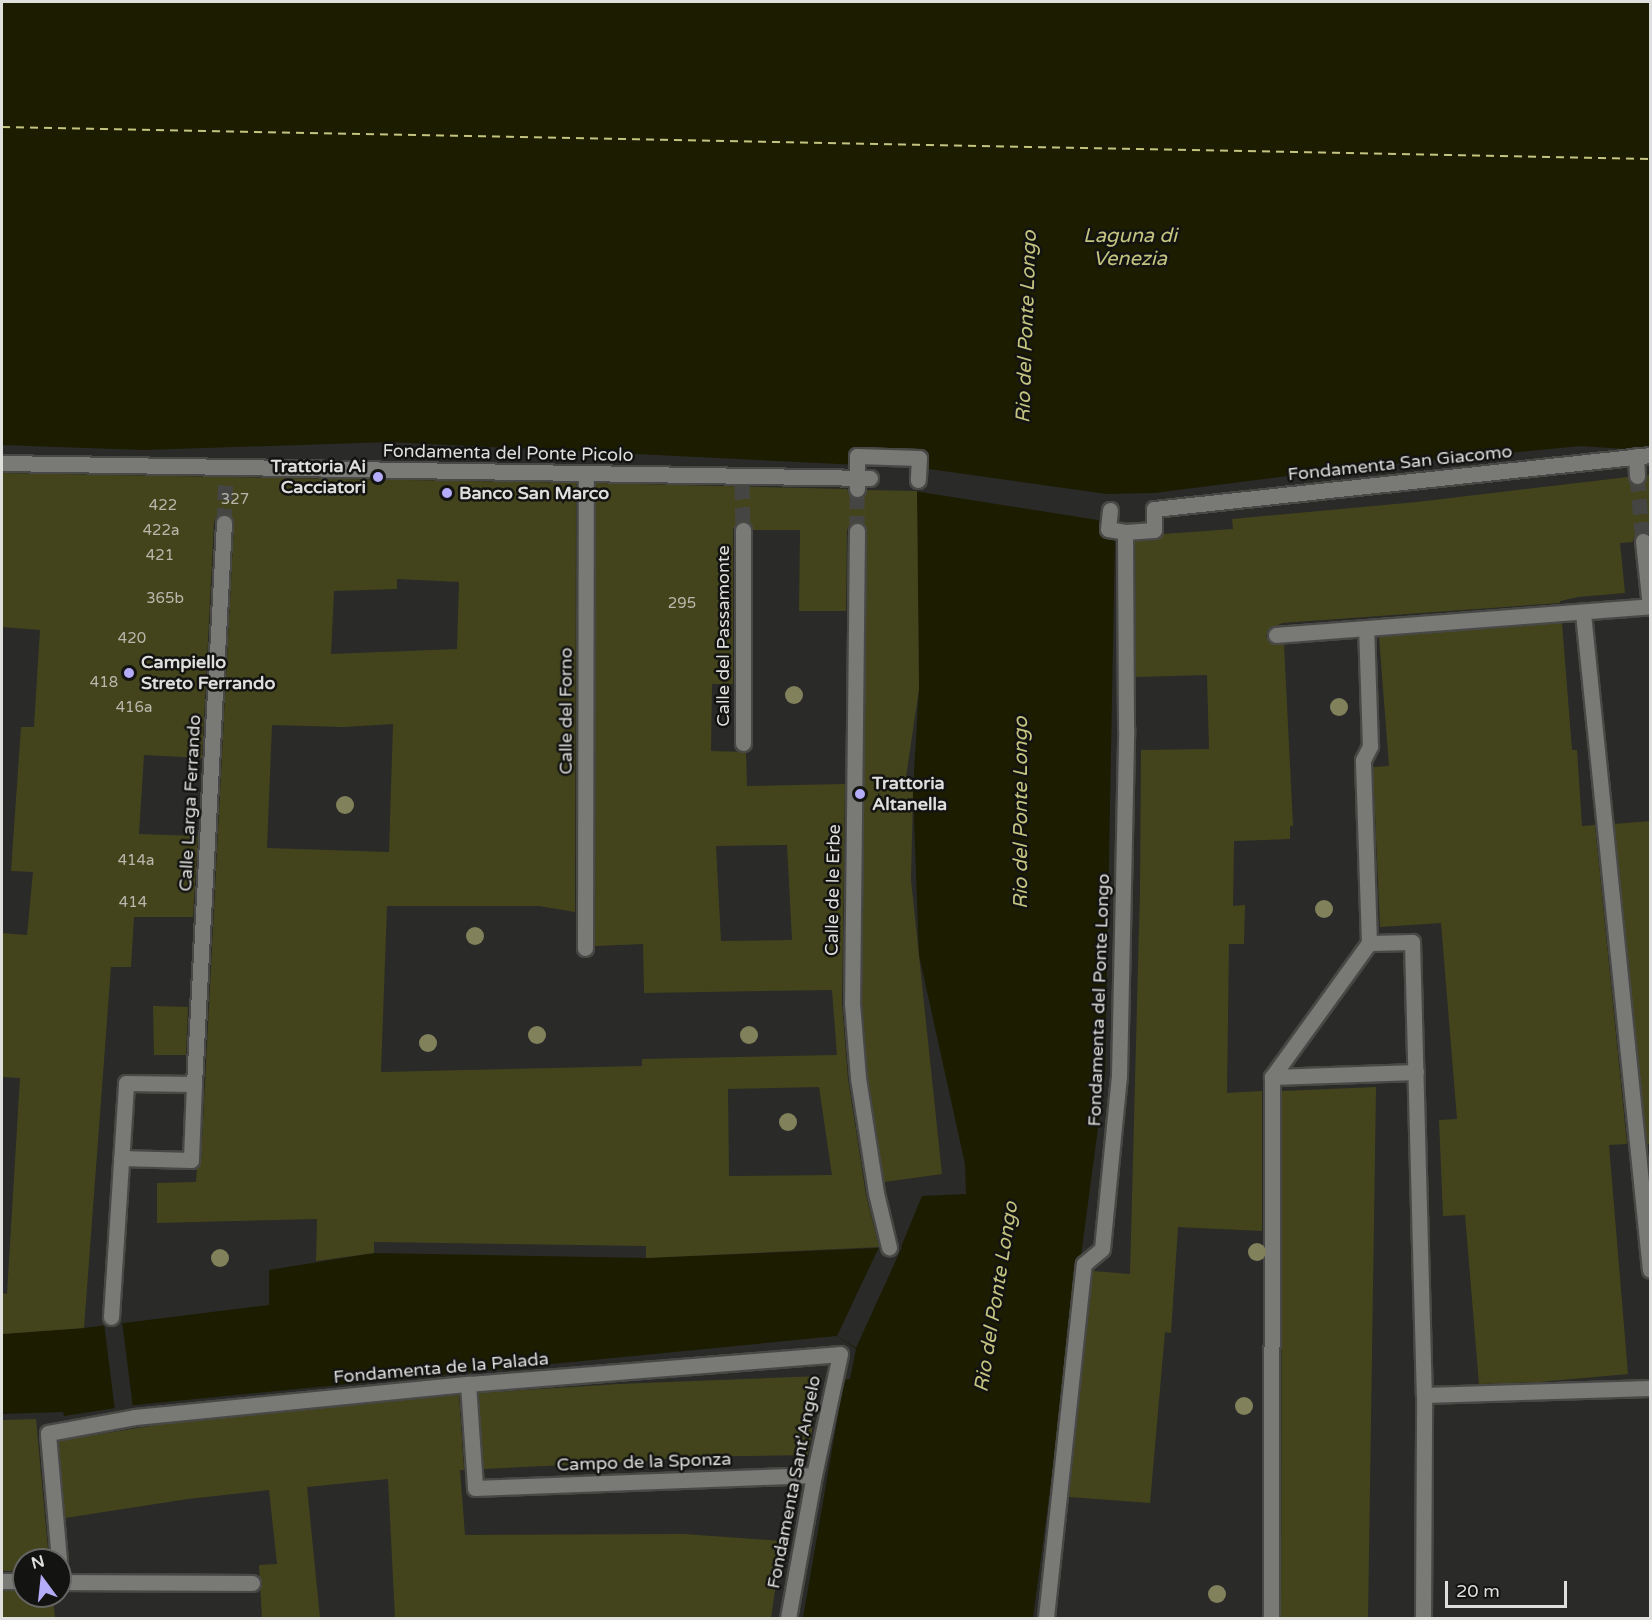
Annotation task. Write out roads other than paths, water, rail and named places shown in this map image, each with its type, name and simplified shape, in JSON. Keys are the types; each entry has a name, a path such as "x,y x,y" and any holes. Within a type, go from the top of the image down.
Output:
{"street":[{"name":"Fondamenta del Ponte Picolo","path":"2,463 226,473 586,474 862,482 857,456 919,458 918,480"},
{"path":"1638,476 1643,456"},
{"name":"Fondamenta San Giacomo","path":"1125,532 1154,530 1154,509 1643,456"},
{"name":"Calle del Forno","path":"585,948 586,474"},
{"path":"1110,510 1108,529 1125,532"},
{"name":"Calle Larga Ferrando","path":"121,1158 191,1160 224,523"},
{"name":"Calle del Passamonte","path":"742,530 743,743"},
{"name":"Calle de le Erbe","path":"857,531 852,1003 858,1078 876,1193 889,1247"},
{"name":"Fondamenta del Ponte Longo","path":"1046,1617 1084,1264 1102,1249 1119,1076 1126,728 1125,532"},
{"path":"1276,635 1650,606 1643,541"},
{"path":"1583,613 1650,1270"},
{"path":"1271,1618 1272,1077 1369,944 1363,760 1370,746 1366,628"},
{"path":"1369,944 1412,942 1424,1395 1423,1618"},
{"path":"1272,1077 1416,1072"},
{"path":"111,1317 126,1083 194,1084"},
{"name":"Fondamenta de la Palada","path":"58,1548 48,1433 126,1418 468,1384 840,1354"},
{"name":"Fondamenta Sant'Angelo","path":"788,1618 814,1475 840,1354"},
{"name":"Campo de la Sponza","path":"468,1384 475,1488 814,1475"},
{"path":"1424,1395 1650,1388"},
{"path":"72,1579 252,1583"}],"water":[{"name":"Laguna di Venezia","path":"2,2 1650,2 1650,446 1625,449 1580,446 1351,468 1154,493 1107,495 1115,536 1105,1075 1033,1618 803,1618 844,1380 850,1379 856,1349 837,1336 135,1405 64,1416 63,1412 2,1414 2,1334 84,1328 269,1305 269,1270 374,1253 646,1258 901,1247 922,1196 966,1194 965,1164 919,955 913,790 919,689 917,491 922,468 389,442 145,450 2,445"}],"tunnel":[{"path":"1637,476 1643,541"},
{"path":"224,523 226,478"},
{"path":"742,484 743,530"},
{"path":"857,489 857,531"}],"place":[{"name":"Trattoria Ai Cacciatori","path":"378,477"},
{"name":"Banco San Marco","path":"447,493"},
{"name":"Campiello Streto Ferrando","path":"129,673"},
{"name":"Trattoria Altanella","path":"860,794"}],"water label":[{"name":"Rio del Ponte Longo","path":"1027,327"},
{"name":"Rio del Ponte Longo","path":"1021,813"},
{"name":"Rio del Ponte Longo","path":"997,1297"}]}
